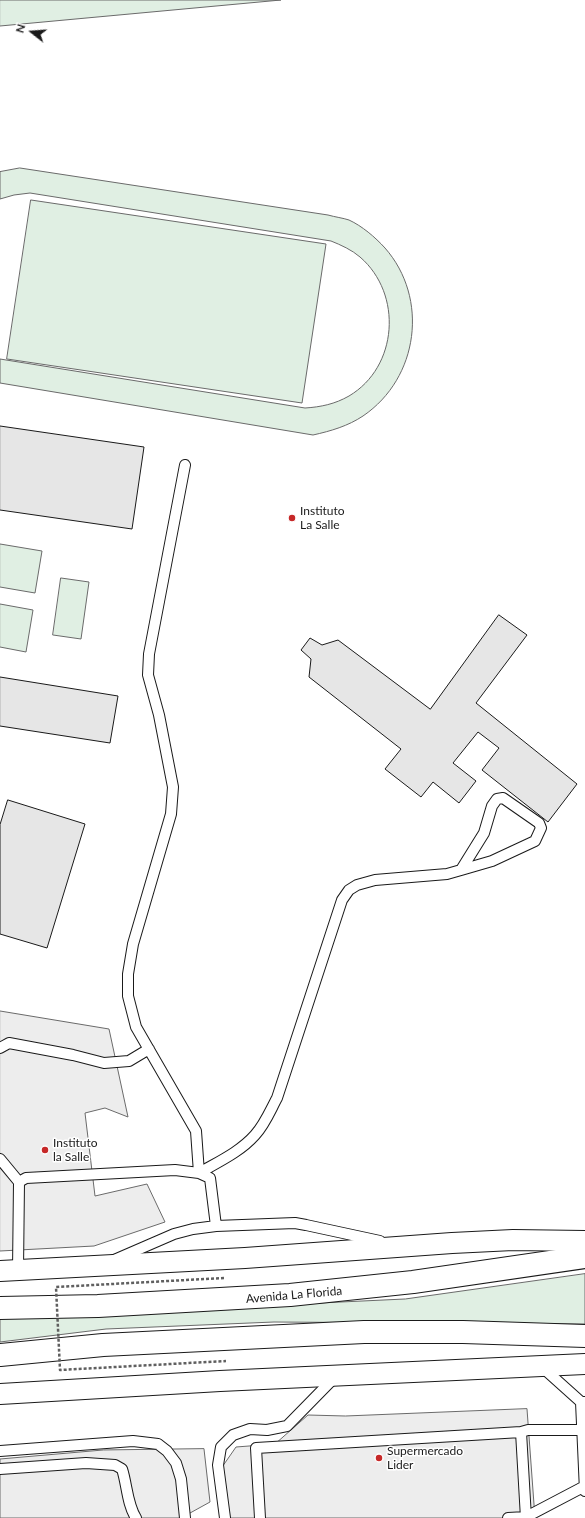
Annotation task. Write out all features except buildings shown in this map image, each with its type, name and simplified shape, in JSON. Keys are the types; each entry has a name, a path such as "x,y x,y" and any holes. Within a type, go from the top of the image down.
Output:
{"main road":[{"name":"Avenida La Florida","path":"0,1308 106,1306 290,1296 393,1285 585,1258"},
{"path":"0,1355 103,1345 364,1332 463,1332 585,1336"}],"street":[{"path":"9,1270 245,1258 513,1240 585,1241"},
{"path":"0,1394 585,1364"}],"lane":[{"path":"185,465 149,654 148,674 159,715 173,788 171,814 135,938 128,974 128,996 136,1027 196,1131 199,1173"},
{"path":"199,1173 234,1152 254,1136 265,1122 277,1098 342,900 349,890 357,885 375,880 447,874 461,870 492,861 534,842 541,828 540,823 503,798 497,800 492,806 484,833 461,870"},
{"path":"0,1048 9,1043 73,1055 104,1063 129,1061 149,1049"},
{"path":"0,1158 19,1182 9,1270"},
{"path":"19,1182 26,1178 175,1170 199,1173 210,1178 216,1226"},
{"path":"102,1265 181,1232 216,1226 281,1223 301,1224 364,1239 406,1246"},
{"path":"542,1367 583,1402 581,1430 585,1491"},
{"path":"225,1518 218,1465 221,1447 233,1435 250,1428 267,1430 287,1426 337,1376"},
{"path":"260,1518 256,1448 521,1432 528,1430 581,1430"},
{"path":"521,1432 526,1517"},
{"path":"0,1451 132,1441 158,1444 176,1463 181,1479 185,1518"},
{"path":"0,1469 86,1463 115,1465 122,1469 130,1504 136,1518"},
{"path":"508,1518 526,1517 585,1486"}],"path":[{"path":"224,1278 56,1287 60,1370 226,1361"}],"green space":[{"path":"0,0 281,0 0,26"},
{"path":"20,168 328,215 354,222 368,232 385,248 399,268 408,290 412,313 412,336 406,359 396,381 382,400 363,416 339,428 313,435 0,383 0,359 305,408 317,407 328,405 344,399 365,383 377,367 385,349 389,330 388,310 383,290 374,272 357,254 339,244 331,241 30,193 0,199 0,172"},
{"path":"31,200 326,244 302,403 7,359"},
{"path":"0,544 42,551 35,593 0,587"},
{"path":"61,578 89,582 81,639 53,635"},
{"path":"0,604 33,610 26,652 0,647"},
{"path":"585,1274 585,1324 274,1322 106,1329 0,1342 0,1318 405,1299"}],"shaded area":[{"name":"Instituto la Salle","path":"0,1011 109,1029 128,1117 105,1108 85,1113 95,1196 147,1184 165,1222 94,1246 0,1251"},
{"name":"Supermercado Lider","path":"527,1409 535,1518 224,1518 220,1470 236,1447 275,1444 308,1415 345,1416"},
{"path":"204,1449 210,1502 181,1518 0,1518 0,1459 103,1450"}],"place":[{"name":"Instituto La Salle","path":"292,518"},
{"name":"Instituto la Salle","path":"45,1150"},
{"name":"Supermercado Lider","path":"379,1458"}]}
